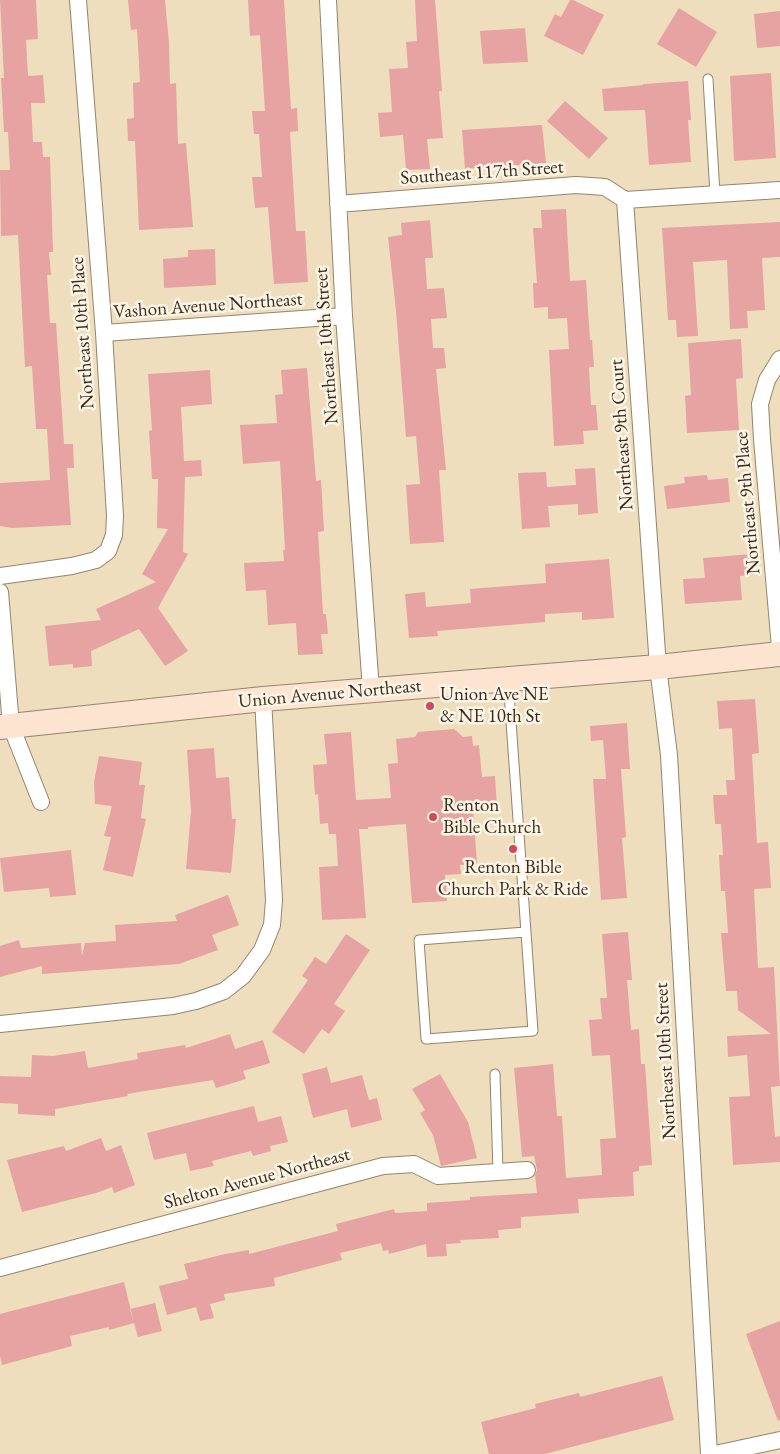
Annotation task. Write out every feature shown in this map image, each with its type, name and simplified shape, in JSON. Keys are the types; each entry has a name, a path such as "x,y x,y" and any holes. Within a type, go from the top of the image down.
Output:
{"street":[{"name":"Northeast 10th Place","path":"0,576 72,566 96,560 108,551 114,536 115,516 104,333 78,0"},
{"name":"Northeast 10th Street","path":"328,0 344,316 372,690"},
{"name":"Southeast 117th Street","path":"338,204 576,186 604,187 625,200"},
{"path":"625,200 780,190"},
{"name":"Northeast 9th Court","path":"625,200 658,667"},
{"name":"Vashon Avenue Northeast","path":"104,333 344,316"},
{"name":"Northeast 9th Place","path":"780,359 767,380 760,404 780,648"},
{"path":"0,592 5,726 41,802"},
{"name":"Union Avenue Northeast","path":"5,726 263,699 658,667 780,654"},
{"name":"Northeast 10th Street","path":"658,667 669,755 709,1454"},
{"path":"0,1024 173,1006 196,1001 224,991 243,976 262,950 272,925 274,900 263,699"},
{"name":"Shelton Avenue Northeast","path":"0,1268 383,1166 414,1164 438,1176 527,1170"},
{"path":"715,1454 780,1440"}],"lane":[{"path":"708,79 715,194"},
{"path":"508,679 526,932 533,1031 426,1039 419,940 526,932"},
{"path":"495,1074 498,1172"}],"building":[{"path":"0,0 36,0 38,39 26,40 28,76 43,75 45,103 31,103 33,142 42,142 43,157 50,157 53,252 49,252 51,275 47,275 50,323 56,323 64,444 73,444 74,468 67,468 71,525 12,528 0,526 0,483 50,480 47,429 36,429 32,366 25,367 18,235 1,236 0,170 10,170 8,132 4,132 1,78 4,78"},
{"path":"128,0 165,0 170,84 176,83 178,144 186,143 193,227 139,230 135,141 128,141 127,119 134,118 133,83 140,82 137,29 131,30"},
{"path":"248,0 284,0 291,109 297,108 298,131 290,132 296,231 305,231 308,282 274,284 268,207 255,208 252,177 262,177 259,134 254,134 252,111 265,111 260,35 250,36"},
{"path":"415,0 435,0 442,91 439,91 443,138 427,139 430,169 406,170 403,135 380,137 378,113 392,112 389,69 408,68 406,42 417,41"},
{"path":"570,0 604,15 583,55 544,36 555,14 561,17"},
{"path":"679,8 717,32 696,67 657,44"},
{"path":"780,11 780,46 757,48 754,14"},
{"path":"525,28 528,62 483,64 480,31"},
{"path":"771,73 776,158 734,161 730,76"},
{"path":"688,81 691,120 688,120 691,162 649,165 645,110 604,111 602,89"},
{"path":"565,101 608,138 589,159 547,121"},
{"path":"542,125 546,163 465,169 462,130"},
{"path":"566,209 570,281 586,280 590,340 592,340 594,367 589,367 591,405 596,405 598,430 583,431 584,444 554,446 549,350 569,349 567,318 548,319 548,307 534,308 533,283 537,283 533,228 542,228 541,210"},
{"path":"430,220 433,258 425,258 427,289 444,288 447,318 431,319 433,348 444,348 446,368 436,369 446,470 439,470 444,542 410,544 406,485 420,484 416,436 406,437 388,237 402,235 401,223"},
{"path":"780,222 780,257 762,258 765,310 747,311 748,328 730,329 727,260 693,262 698,336 677,337 676,320 668,320 662,228"},
{"path":"215,249 216,285 164,288 163,259 188,257 188,250"},
{"path":"741,339 743,378 736,379 739,430 687,433 685,396 691,395 688,343"},
{"path":"307,368 316,481 321,480 324,531 318,532 323,614 326,614 328,634 321,634 323,654 298,655 296,623 268,625 266,590 246,591 244,563 284,561 283,550 285,550 280,461 243,464 240,425 277,423 275,395 283,394 281,370"},
{"path":"210,370 212,404 181,407 184,461 201,460 202,476 185,477 183,552 188,554 158,608 188,651 165,666 139,629 91,651 92,666 73,668 73,664 49,666 45,626 101,620 96,609 156,582 142,574 168,529 157,528 158,479 152,479 149,431 152,430 148,374"},
{"path":"595,468 598,513 578,515 578,504 548,506 550,527 522,529 518,473 546,472 547,487 576,485 575,469"},
{"path":"707,475 708,480 728,478 730,502 667,509 664,486 685,483 684,477"},
{"path":"752,554 754,575 740,576 742,600 685,604 683,579 705,578 703,558"},
{"path":"609,559 614,618 582,620 582,612 545,614 545,622 437,631 438,636 409,638 405,594 425,592 426,607 471,603 470,589 546,583 545,564"},
{"path":"755,699 759,753 752,754 757,843 768,842 771,888 754,889 758,968 774,967 780,1086 771,1087 775,1137 780,1136 780,1162 733,1165 729,1097 750,1096 747,1055 728,1057 727,1036 771,1034 738,1010 737,991 726,991 721,933 728,933 725,891 721,891 719,855 723,855 721,824 715,824 713,795 727,795 726,780 735,780 732,728 719,729 717,701"},
{"path":"627,723 630,769 621,769 626,837 622,838 627,898 601,900 593,779 606,779 603,740 591,741 590,726"},
{"name":"Renton Bible Church","path":"454,729 463,737 472,736 473,746 479,745 482,777 495,776 497,808 473,810 477,864 460,865 461,874 445,875 447,901 412,903 406,824 359,829 366,918 322,920 319,867 338,866 336,834 329,834 328,823 320,824 318,794 315,795 313,765 327,764 324,734 351,732 356,800 391,798 388,764 398,763 396,739 415,737 418,732"},
{"path":"214,748 216,778 229,777 232,819 236,819 231,873 186,869 191,811 187,750"},
{"path":"99,756 142,762 139,785 145,785 141,818 146,819 133,877 103,870 111,837 104,836 112,806 95,804 94,782"},
{"path":"71,850 76,895 50,897 49,888 4,892 0,858"},
{"path":"228,895 239,925 212,935 218,950 179,964 42,974 42,966 0,977 0,946 19,940 21,948 81,943 82,956 85,943 116,941 115,925 177,921 175,915"},
{"path":"628,932 632,980 627,980 631,1030 639,1029 641,1064 645,1064 652,1165 639,1166 639,1171 633,1172 634,1196 578,1199 579,1213 521,1217 521,1228 498,1230 499,1238 460,1240 461,1243 446,1244 447,1256 427,1257 426,1244 389,1254 388,1250 383,1251 381,1243 340,1253 342,1260 274,1278 275,1286 224,1294 225,1300 210,1304 214,1318 200,1321 196,1307 167,1315 159,1286 188,1279 184,1264 249,1250 249,1254 338,1231 336,1224 394,1209 395,1213 427,1211 427,1203 470,1200 470,1197 537,1193 535,1175 537,1170 534,1156 522,1157 514,1068 553,1064 557,1116 562,1116 566,1178 602,1175 600,1139 616,1138 610,1055 592,1056 589,1020 602,1019 600,998 607,998 602,934"},
{"path":"346,934 370,950 334,1004 345,1011 329,1034 322,1029 304,1054 272,1032 308,980 302,976 315,957 326,964"},
{"path":"230,1034 235,1049 263,1040 270,1063 243,1071 246,1079 216,1088 213,1080 127,1094 128,1096 55,1109 55,1116 18,1114 18,1104 0,1103 0,1076 31,1077 32,1055 53,1056 85,1051 88,1068 138,1059 137,1053 185,1045 186,1048"},
{"path":"327,1067 331,1083 362,1075 369,1100 377,1098 382,1120 351,1128 347,1109 313,1118 302,1074"},
{"path":"440,1074 468,1122 477,1158 441,1166 433,1135 420,1113 425,1110 412,1089"},
{"path":"254,1106 258,1122 281,1116 288,1142 270,1146 271,1151 253,1156 251,1151 212,1161 214,1166 190,1171 186,1153 154,1160 147,1133"},
{"path":"101,1138 106,1151 121,1145 135,1185 114,1193 112,1187 22,1212 7,1160 64,1146 66,1151"},
{"path":"124,1282 134,1323 109,1330 109,1327 70,1336 72,1346 2,1365 0,1356 0,1314"},
{"path":"155,1303 162,1331 138,1337 130,1309"},
{"path":"780,1321 780,1420 778,1421 746,1334"},
{"path":"662,1376 674,1420 545,1454 489,1454 481,1422 536,1408 535,1404 579,1393 580,1397"}],"place":[{"name":"Union Ave NE & NE 10th St","path":"430,706"},
{"name":"Renton Bible Church","path":"433,817"},
{"name":"Renton Bible Church Park & Ride","path":"513,849"}]}
